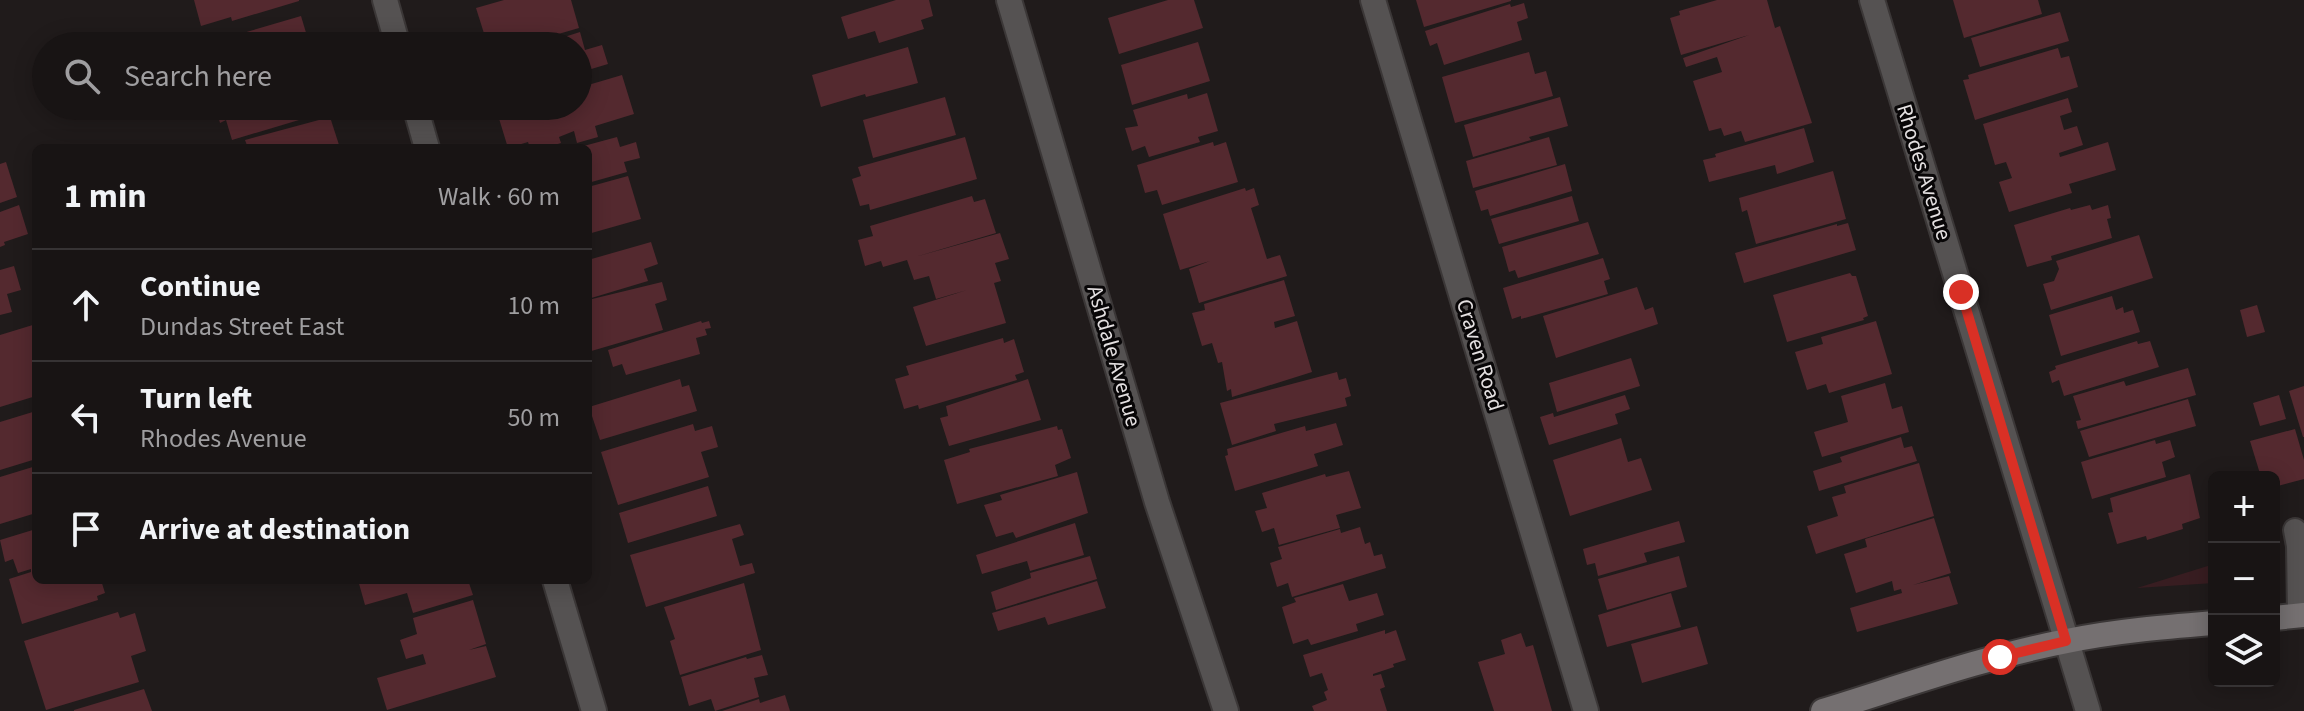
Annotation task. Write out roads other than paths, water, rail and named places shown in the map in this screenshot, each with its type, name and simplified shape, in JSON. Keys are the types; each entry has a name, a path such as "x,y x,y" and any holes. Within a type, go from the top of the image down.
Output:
{"street":[{"path":"385,0 394,32"},
{"name":"Ashdale Avenue","path":"1009,0 1157,502 1226,711"},
{"name":"Craven Road","path":"1373,0 1586,711"},
{"name":"Rhodes Avenue","path":"1872,0 2088,711"},
{"path":"419,120 426,144"},
{"path":"556,584 594,711"},
{"path":"2280,617 2301,615"},
{"path":"1823,711 2000,657 2066,641 2208,624"}],"lane":[{"path":"2295,530 2301,615"}]}
